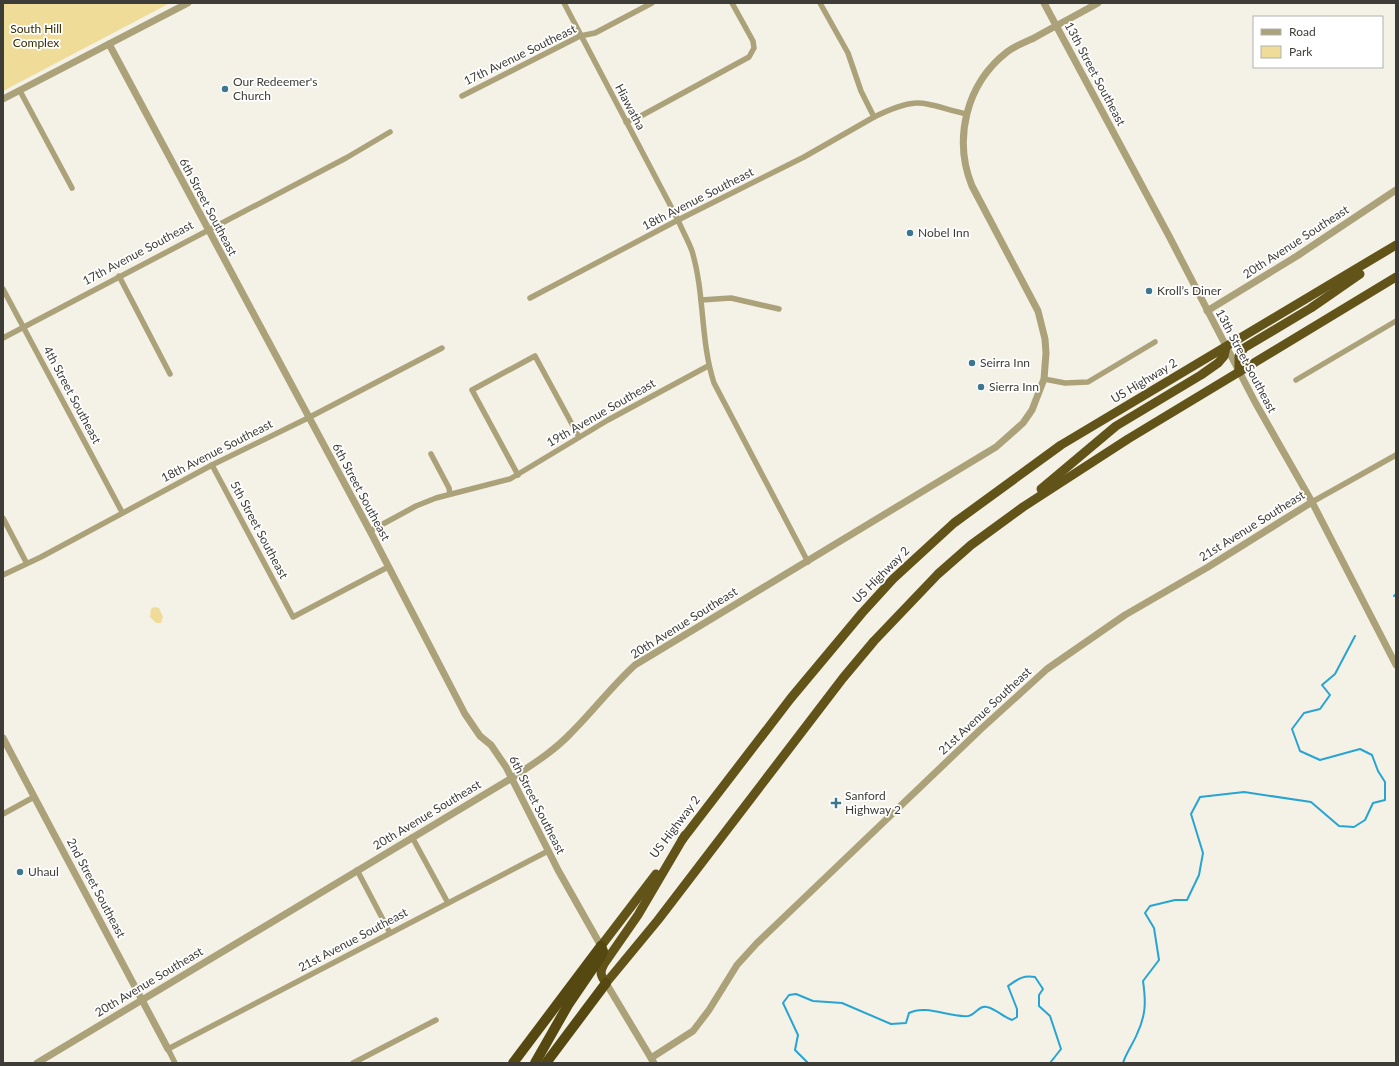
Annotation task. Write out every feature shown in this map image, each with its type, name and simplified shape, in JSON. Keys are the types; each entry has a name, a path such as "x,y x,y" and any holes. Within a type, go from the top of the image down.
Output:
{"highway":[{"name":"US Highway 2","path":"513,1063 790,698 893,579 954,523 1061,445 1396,246"},
{"path":"1239,372 1239,356 1244,348 1331,295 1396,246"},
{"path":"546,1063 606,983 658,920 838,684 874,641 938,574 972,545 1023,507 1074,472 1396,277"},
{"path":"1023,507 1055,476 1098,440 1116,426 1201,375 1224,356 1226,348"},
{"path":"606,983 601,977 600,971 630,928 685,835"},
{"path":"535,1063 568,1005 600,958 603,951 601,946"}],"street":[{"path":"3,99 188,3"},
{"name":"Hiawatha","path":"564,3 678,220 691,250 700,300"},
{"name":"17th Avenue Southeast","path":"462,96 580,36 595,33 652,3"},
{"path":"626,122 640,117 750,57 754,48 753,41 732,3"},
{"path":"820,3 848,53 861,91 874,117"},
{"name":"13th Street Southeast","path":"1044,3 1169,236 1206,311 1312,502 1396,665"},
{"path":"1098,3 1008,52 992,66 973,95 966,114 962,141 966,172 1038,311 1045,339 1046,352 1044,379 1065,383 1088,382 1155,342"},
{"name":"6th Street Southeast","path":"108,44 209,229 308,418 370,531 465,714 480,736 491,745 512,778 548,851 601,946"},
{"path":"20,91 72,188"},
{"name":"18th Avenue Southeast","path":"530,298 678,220 804,157 896,106 921,102 966,114"},
{"name":"17th Avenue Southeast","path":"3,338 118,276 346,158 390,132"},
{"name":"20th Avenue Southeast","path":"1206,311 1297,256 1396,190"},
{"path":"118,276 170,374"},
{"name":"4th Street Southeast","path":"3,290 122,512"},
{"path":"779,309 731,298 700,300 708,366 714,383 808,562"},
{"path":"1296,380 1396,321"},
{"name":"18th Avenue Southeast","path":"3,575 26,562 41,557 122,512 212,465 308,418 442,348"},
{"path":"518,475 472,390 535,356 579,438"},
{"name":"19th Avenue Southeast","path":"370,531 416,506 450,494 500,482 518,475 579,438 708,366"},
{"name":"20th Avenue Southeast","path":"38,1062 142,998 512,778 536,762 570,734 606,692 634,665 808,562 996,447 1011,434 1029,414 1038,397 1044,379"},
{"path":"431,454 449,488 450,494"},
{"name":"21st Avenue Southeast","path":"653,1061 693,1031 709,1010 737,965 757,942 977,733 1047,669 1125,615 1208,567 1312,502 1396,455"},
{"name":"5th Street Southeast","path":"212,465 294,617 388,567"},
{"path":"3,518 26,562"},
{"name":"2nd Street Southeast","path":"3,738 168,1049"},
{"path":"3,814 34,796"},
{"path":"412,837 448,904"},
{"name":"21st Avenue Southeast","path":"168,1049 548,851"},
{"path":"357,870 390,934"},
{"path":"606,983 653,1061"},
{"path":"353,1063 436,1020"},
{"path":"168,1049 175,1063"}],"green space":[{"name":"South Hill Complex","path":"3,3 170,3 3,91"},
{"path":"154,607 159,608 163,617 161,623 156,623 150,617 151,609"}],"waterway":[{"path":"1123,1063 1140,1027 1144,1014 1145,995 1143,981 1159,960 1154,928 1145,913 1150,906 1175,900 1187,900 1199,875 1203,853 1191,814 1200,797 1244,792 1311,802 1339,826 1354,827 1365,820 1373,803 1385,800 1385,782 1378,771 1372,755 1360,749 1320,760 1300,751 1292,729 1304,713 1320,709 1330,695 1322,685 1335,674 1355,636"},
{"path":"808,1063 795,1050 798,1035 783,1003 789,995 796,994 813,1001 842,1003 891,1024 906,1023 909,1013 916,1011 923,1010 968,1016 982,1007 993,1009 1012,1020 1017,1017 1017,1009 1008,986 1021,978 1027,977 1035,977 1043,989 1039,995 1039,1006 1050,1016 1061,1049 1050,1063"}],"place":[{"name":"Our Redeemer's Church","path":"225,89"},
{"name":"Nobel Inn","path":"910,233"},
{"name":"Kroll’s Diner","path":"1149,291"},
{"name":"Seirra Inn","path":"972,363"},
{"name":"Sierra Inn","path":"981,387"},
{"name":"Sanford Highway 2","path":"836,803"},
{"name":"Uhaul","path":"20,872"}]}
